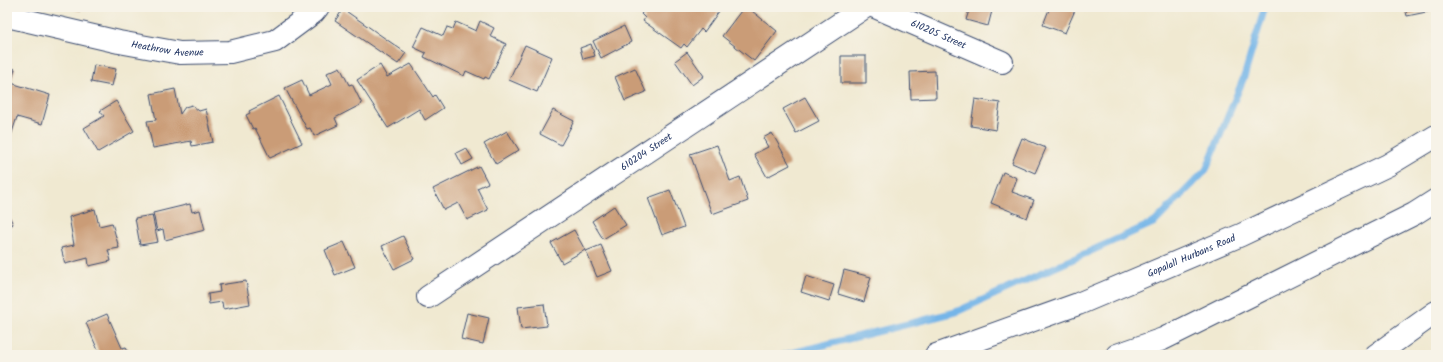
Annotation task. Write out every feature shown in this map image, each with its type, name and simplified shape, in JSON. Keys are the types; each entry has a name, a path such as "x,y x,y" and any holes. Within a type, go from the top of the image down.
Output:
{"street":[{"name":"Heathrow Avenue","path":"13,13 119,42 180,53 230,52 275,41 314,12 318,7"},
{"name":"610204 Street","path":"428,297 865,7"},
{"name":"610205 Street","path":"875,7 1002,62"},
{"name":"Gopalall Hurbans Road","path":"936,355 1078,304 1241,235 1388,165 1436,136"},
{"path":"1117,355 1163,339 1414,214 1436,200"},
{"path":"1376,355 1436,312"}],"building":[{"path":"68,7 81,7 80,11"},
{"path":"647,7 722,7 704,32 701,29 687,47 684,44 681,48 643,21 645,18 641,14"},
{"path":"744,7 747,7 777,31 754,61 722,36"},
{"path":"970,7 993,7 988,26 966,20"},
{"path":"1050,7 1076,8 1065,33 1043,25"},
{"path":"1405,7 1436,7 1436,10 1407,16"},
{"path":"343,9 406,53 398,64 335,21"},
{"path":"480,21 494,28 490,36 506,44 489,79 485,77 484,79 466,71 464,76 424,57 426,53 413,47 423,27 443,36 447,27 453,29 456,22 476,31"},
{"path":"624,26 631,42 601,58 593,41"},
{"path":"591,44 595,56 583,59 580,48"},
{"path":"525,45 552,57 537,92 509,80"},
{"path":"687,52 704,76 692,85 675,61"},
{"path":"841,56 866,56 866,83 841,83"},
{"path":"411,64 433,97 435,95 443,108 425,120 419,109 388,128 357,80 380,65 387,77"},
{"path":"94,65 116,69 112,86 91,82"},
{"path":"7,66 15,69 11,83 50,95 42,124 17,117 7,148"},
{"path":"340,67 349,85 352,84 362,104 335,118 338,125 314,136 310,128 307,129 285,88 302,80 309,95 332,84 327,73"},
{"path":"635,68 646,92 625,101 615,77"},
{"path":"935,71 936,98 911,99 910,72"},
{"path":"175,89 180,114 185,107 192,105 199,111 206,109 213,142 192,146 191,141 153,148 147,121 156,120 151,94"},
{"path":"279,96 302,143 270,158 255,128 253,129 246,115 250,113 249,111"},
{"path":"805,97 819,121 796,133 783,109"},
{"path":"975,99 1000,103 996,130 971,126"},
{"path":"116,101 134,131 98,152 84,128 104,116 100,111"},
{"path":"553,110 574,121 561,145 540,134"},
{"path":"507,131 519,150 496,164 484,144"},
{"path":"772,133 790,165 767,177 754,154 768,147 763,138"},
{"path":"1022,138 1046,148 1035,173 1012,163"},
{"path":"717,145 730,181 740,177 748,201 712,214 690,154"},
{"path":"466,148 473,159 462,165 456,153"},
{"path":"479,166 488,183 477,188 488,210 467,220 458,203 444,210 433,189"},
{"path":"1003,172 1017,178 1012,192 1034,200 1027,218 991,203"},
{"path":"670,190 684,227 662,235 648,198"},
{"path":"190,204 192,212 200,210 205,230 165,240 163,229 157,231 153,213"},
{"path":"614,206 626,225 603,239 592,221"},
{"path":"95,209 99,226 112,223 119,248 108,250 111,261 89,266 88,258 65,264 61,248 74,245 69,217"},
{"path":"7,212 13,224 7,229"},
{"path":"152,215 158,242 140,245 135,218"},
{"path":"574,230 585,250 562,263 551,243"},
{"path":"403,236 414,259 394,269 382,246"},
{"path":"344,242 355,267 335,275 325,250"},
{"path":"601,245 612,271 597,277 586,251"},
{"path":"844,270 871,277 864,302 838,294"},
{"path":"806,276 834,285 829,301 801,292"},
{"path":"246,281 250,304 223,309 222,302 209,304 208,294 220,292 219,285"},
{"path":"544,304 547,326 521,329 518,307"},
{"path":"467,313 489,318 483,344 461,339"},
{"path":"107,314 122,348 126,347 129,355 100,355 86,323"}],"waterway":[{"path":"784,355 956,312 1155,222 1206,170 1244,77 1265,7"}]}
